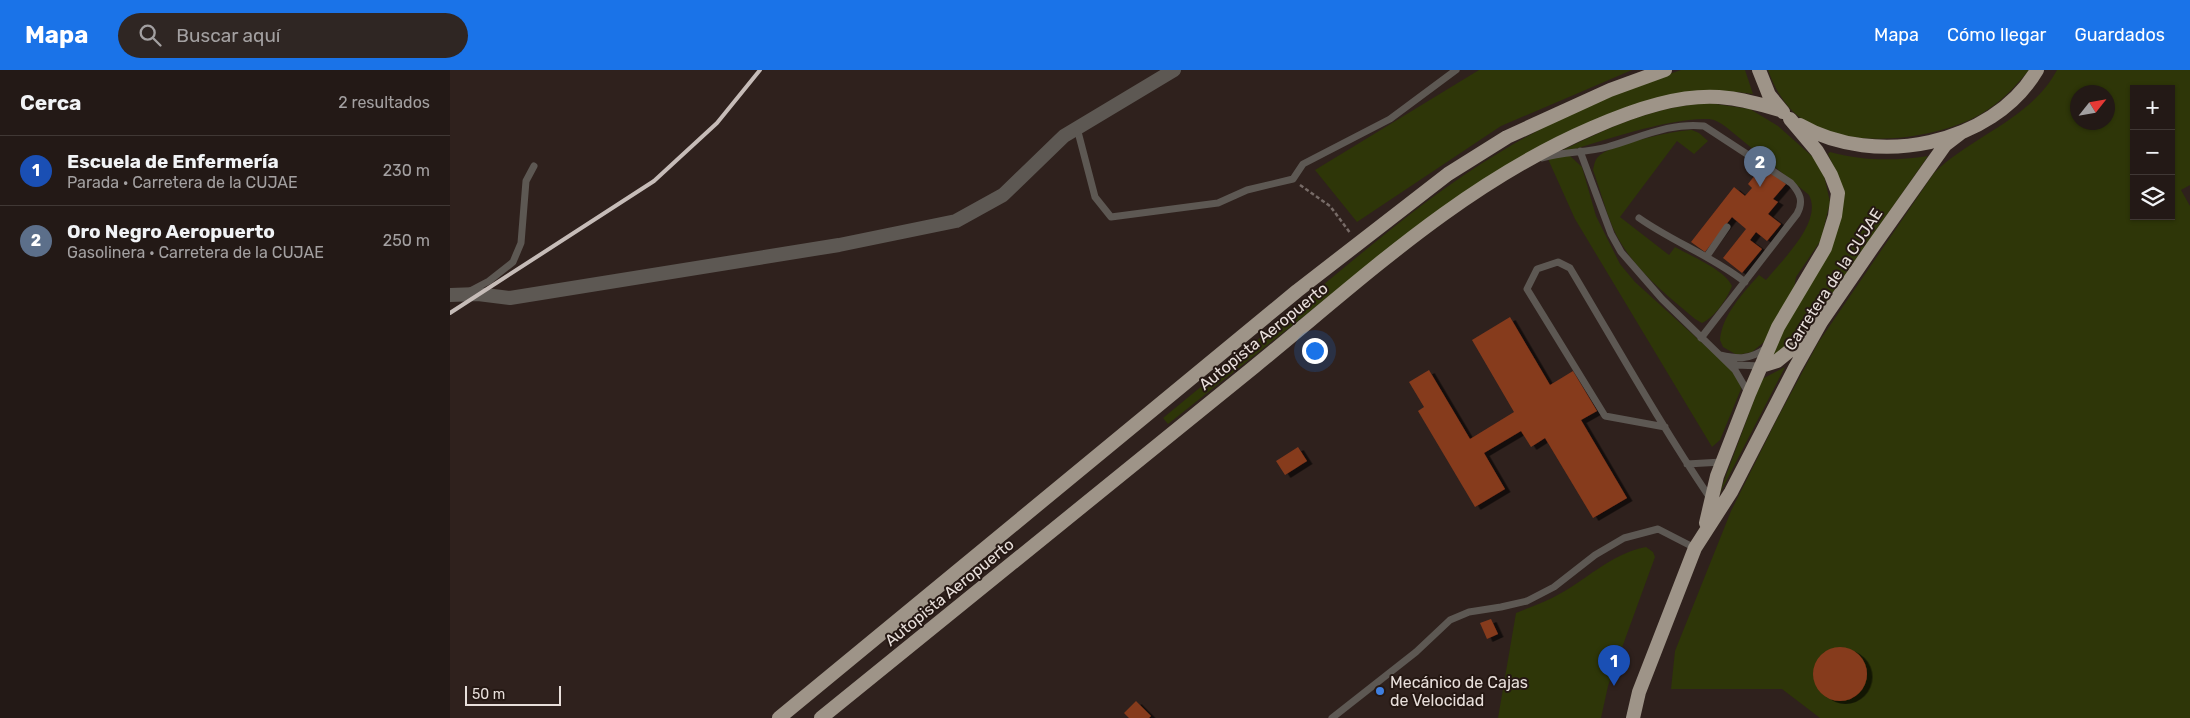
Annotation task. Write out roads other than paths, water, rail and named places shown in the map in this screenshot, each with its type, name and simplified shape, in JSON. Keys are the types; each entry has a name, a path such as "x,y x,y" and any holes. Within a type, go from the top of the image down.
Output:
{"highway":[{"name":"Autopista Aeropuerto","path":"779,718 1358,243 1448,174 1506,137 1610,90 1665,70"},
{"name":"Carretera de la CUJAE","path":"1703,534 1722,462 1778,327 1825,248 1835,216 1838,193 1832,174 1817,150 1785,115 1770,95 1759,70"},
{"path":"1785,115 1813,133 1840,142 1872,146 1913,145 1962,132 1989,118 2029,84 2038,70"},
{"name":"Autopista Aeropuerto","path":"821,718 1270,354 1412,236 1523,161 1593,128 1651,107 1696,97 1727,98 1785,115"},
{"name":"Carretera de la CUJAE","path":"1632,718 1639,692 1695,548 1731,492 1821,322 1945,145 1962,132"},
{"path":"1761,366 1777,361 1821,322"}],"street":[{"path":"457,294 510,298 839,245 956,221 1003,195 1064,136 1174,70"}],"lane":[{"path":"1077,128 1095,197 1111,217 1218,203 1247,190 1294,179 1303,164 1390,119 1456,70"},
{"path":"1489,183 1544,157 1606,147 1643,134 1687,124 1704,126 1791,183 1801,197 1799,209 1701,338"},
{"path":"1580,151 1611,234 1621,252 1632,267 1740,376 1749,394"},
{"path":"457,294 489,281 513,262 521,242 526,181 534,166"},
{"path":"1639,218 1666,237 1707,256 1745,282"},
{"path":"1707,256 1728,227"},
{"path":"1665,428 1605,416 1527,289 1537,269 1558,262 1570,268 1665,428 1711,500"},
{"path":"489,281 496,296"},
{"path":"1719,355 1746,359 1755,356 1770,345"},
{"path":"1719,355 1736,364 1761,366"},
{"path":"1687,464 1722,462"},
{"path":"1332,718 1416,652 1450,620 1469,612 1501,608 1527,601 1554,587 1595,555 1624,538 1658,529 1695,548"}],"railway":[{"path":"450,313 654,181 717,123 760,70"}],"place":[{"name":"Oro Negro Aeropuerto","path":"1760,187"},
{"name":"Escuela de Enfermería","path":"1614,686"},
{"name":"Mecánico de Cajas de Velocidad","path":"1380,691"}]}
